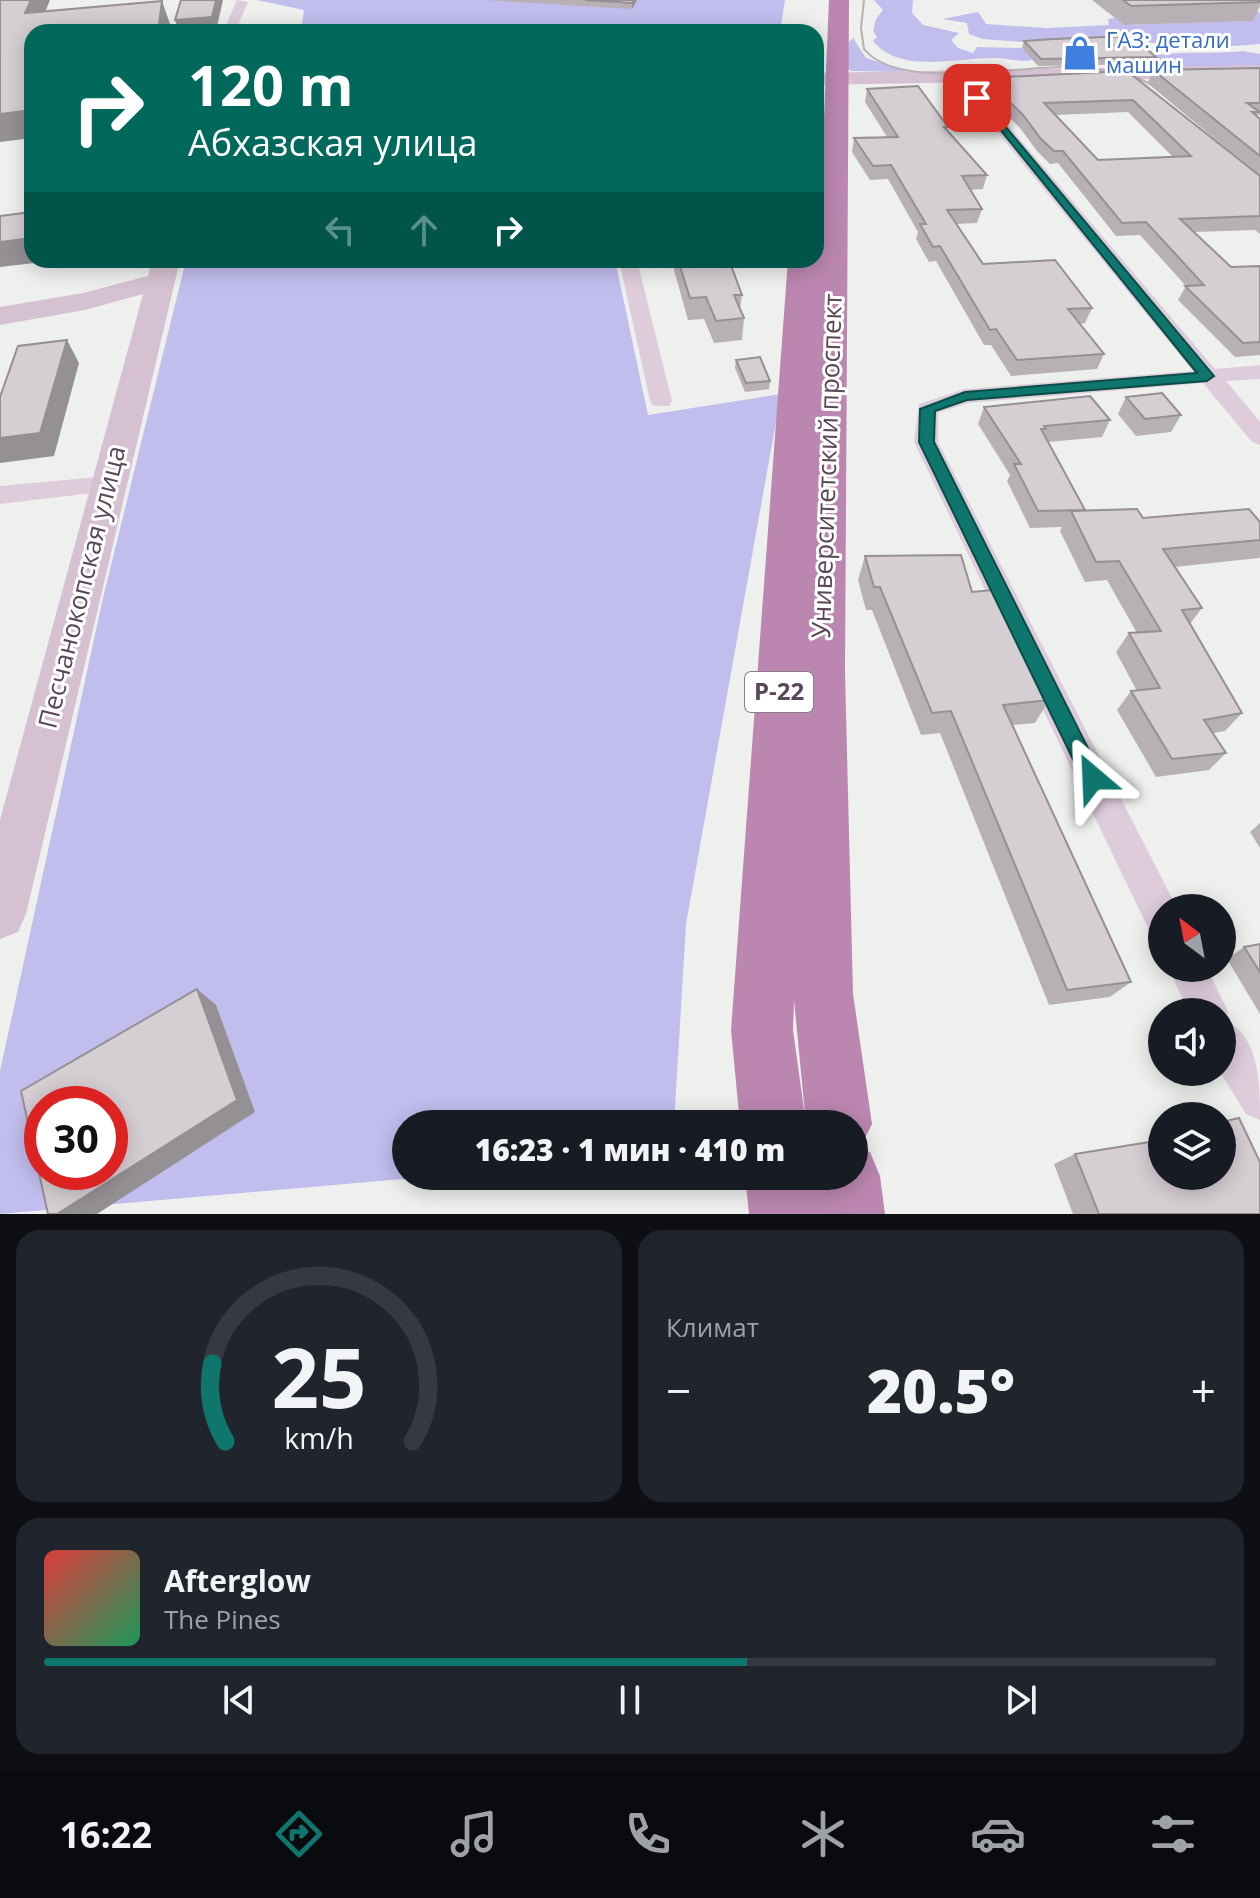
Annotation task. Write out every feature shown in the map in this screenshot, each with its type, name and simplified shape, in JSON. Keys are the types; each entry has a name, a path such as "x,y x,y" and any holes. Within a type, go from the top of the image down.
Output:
{"highway":[{"name":"Университетский проспект","path":"823,0 824,24"},
{"name":"Университетский проспект","path":"825,79 839,0"},
{"name":"Университетский проспект","path":"824,40 823,994 837,1110"},
{"name":"Университетский проспект","path":"771,1110 762,1030 803,268"},
{"path":"780,1190 783,1214"},
{"path":"848,1190 851,1214"}],"street":[{"path":"232,24 242,2"},
{"path":"825,79 958,75 1130,79 1260,71"},
{"path":"958,75 1260,437"},
{"path":"630,268 661,401"},
{"path":"0,316 85,301 163,270"},
{"name":"Песчанокопская улица","path":"0,914 5,864 109,484 163,270"},
{"path":"1151,894 926,442 927,409 965,396 1260,372"},
{"path":"0,495 109,484"},
{"path":"1236,1061 1260,1100"}],"shaded area":[{"path":"257,0 785,0 781,24 302,24 304,10"},
{"path":"874,0 913,0 912,13 923,25 959,33 951,40 958,48 973,53 977,47 1022,48 1035,59 928,62 898,58 873,41 877,37 873,31 876,19 883,10"},
{"path":"1253,7 1260,13 1260,44 1193,49 1119,38 1022,42 983,39 969,34 967,23 942,19 978,12 986,24 1046,28 1109,25 1108,19 1115,18 1124,25 1246,21"},
{"path":"853,38 866,58 909,72 851,71 847,68 849,42"},
{"path":"1243,51 1260,54 1260,68 1128,66 1130,61 1156,55"},
{"path":"184,268 617,268 648,415 781,394 686,924 675,1110 392,1110 392,1180 0,1214 0,1071 103,598"}],"building":[{"path":"0,0 31,0 25,13 162,1 159,24 24,24 24,111 0,114"},
{"path":"181,0 216,0 212,17 175,20"},
{"path":"585,0 634,0 632,3"},
{"path":"1123,0 1259,0 1260,2 1131,6"},
{"path":"1132,36 1156,57 1041,59 1024,41 1053,39"},
{"path":"1260,68 1260,103 1247,103 1260,112 1252,112 1260,119 1260,156 1153,70"},
{"path":"1127,71 1260,176 1260,216 1180,219 1231,267 1260,266 1260,342 1243,343 1185,286 1204,285 1146,222 1122,223 1063,151 1054,151 1041,139 1023,115 985,78","holes":["1133,100 1191,156 1098,160 1044,103"]},
{"path":"918,86 948,127 944,127 987,175 962,176 982,209 947,210 983,264 1055,260 1092,308 1068,309 1104,354 1017,360 996,329 990,330 940,246 933,247 920,224 926,224 891,165 873,166 854,138 898,137 867,89"},
{"path":"24,213 24,239 0,242 0,216"},
{"path":"681,268 732,268 742,295 734,295 744,318 716,321 706,297 690,298"},
{"path":"67,340 40,433 0,438 0,397 18,346"},
{"path":"760,357 770,381 746,383 736,360"},
{"path":"1162,393 1181,415 1145,419 1126,397"},
{"path":"1090,396 1110,420 1044,426 1046,429 1041,429 1085,510 1038,511 1014,464 1021,464 984,407"},
{"path":"1137,509 1143,518 1249,509 1260,522 1260,540 1163,549 1202,608 1182,610 1242,713 1204,720 1226,753 1172,759 1131,691 1160,688 1129,633 1161,631 1119,561 1096,562 1071,511"},
{"path":"961,555 972,592 993,590 1049,700 1003,705 1131,982 1067,990 951,711 932,713 880,587 874,587 865,556"},
{"path":"1260,944 1260,972 1244,947"},
{"path":"197,989 237,1100 128,1169 128,1086 30,1086"},
{"path":"1239,1118 1260,1162 1260,1214 1099,1214 1075,1154 1148,1142 1148,1190 1236,1190 1236,1119"},
{"path":"43,1190 95,1190 57,1214 48,1214"}],"tram line":[{"path":"864,0 861,28 864,49 881,62 904,70 961,73 1078,67 1131,78"},
{"path":"1124,71 1150,84 1260,175"}],"place":[{"name":"ГАЗ: детали машин","path":"1080,53"}],"route":[{"path":"977,98 1207,376 965,396 927,409 926,442 1093,778"}]}
